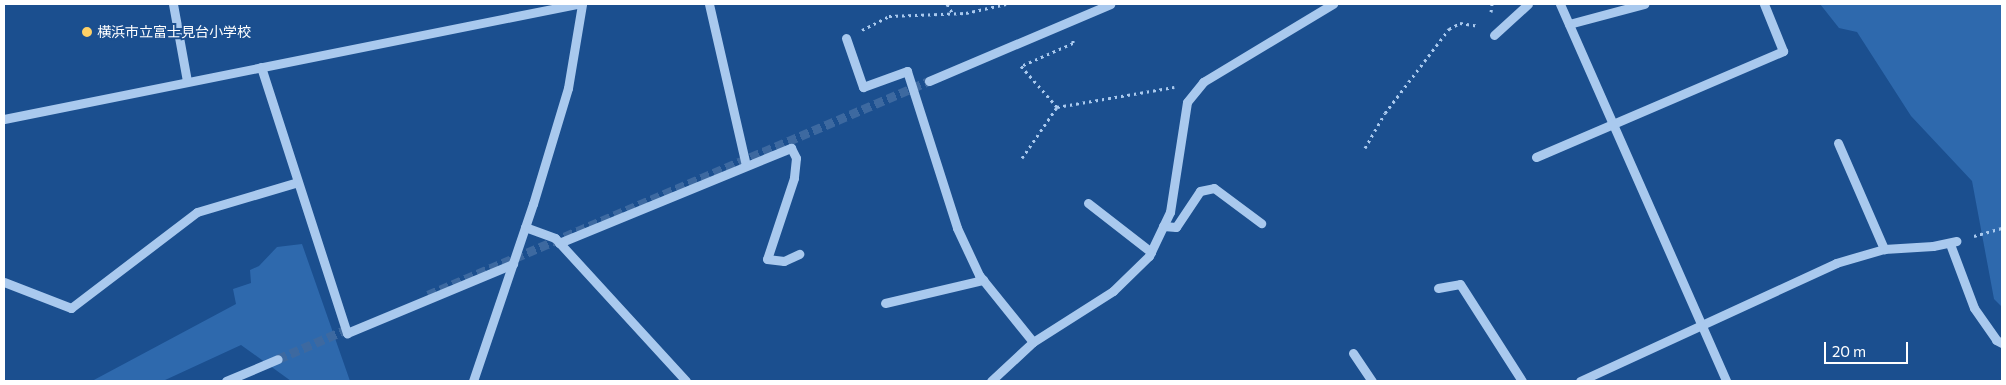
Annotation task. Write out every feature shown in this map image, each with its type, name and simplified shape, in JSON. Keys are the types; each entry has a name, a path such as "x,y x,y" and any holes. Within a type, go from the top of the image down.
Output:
{"street":[{"path":"174,4 187,81"},
{"path":"4,119 577,4"},
{"path":"473,381 525,227 568,88 582,4"},
{"path":"709,4 746,165"},
{"path":"928,81 1110,4"},
{"path":"992,381 1033,342 1113,291 1151,252 1170,212 1187,102 1200,86 1333,4"},
{"path":"1494,35 1528,4"},
{"path":"1560,4 1703,324 1726,381"},
{"path":"1569,24 1644,4"},
{"path":"1536,157 1783,51 1764,4"},
{"path":"846,38 863,87 906,71 957,228 983,280 1033,342"},
{"path":"261,67 347,333 513,264"},
{"path":"1838,144 1884,249"},
{"path":"559,243 791,148 796,158 794,178 767,260 784,261 799,254"},
{"path":"4,282 71,308 197,212 298,182"},
{"path":"1163,226 1176,227 1200,192 1214,188 1261,223"},
{"path":"1088,203 1151,252"},
{"path":"525,227 555,238 686,381"},
{"path":"1580,381 1836,263 1884,249 1953,242 1974,308 1996,340 2002,343"},
{"path":"885,303 983,280"},
{"path":"1438,288 1460,284 1522,381"},
{"path":"1352,353 1372,381"},
{"path":"226,381 278,359"}],"path":[{"path":"947,4 953,14"},
{"path":"846,38 889,16 953,14 1006,4"},
{"path":"1365,148 1385,113 1449,30 1460,24 1473,24 1494,35"},
{"path":"1021,66 1057,107"},
{"path":"1022,158 1057,107 1098,99 1120,99 1150,89 1200,86"},
{"path":"1953,242 2002,228"}],"shaded area":[{"path":"1820,4 2002,4 2002,307 1994,299 1972,181 1911,116 1857,32 1839,28"},
{"path":"302,244 350,381 291,381 241,345 163,381 92,381 236,304 233,289 251,283 250,270 259,266 277,247"}],"tunnel":[{"path":"428,295 929,81"},
{"path":"278,359 352,327"}],"place":[{"name":"横浜市立富士見台小学校","path":"87,32"}]}
